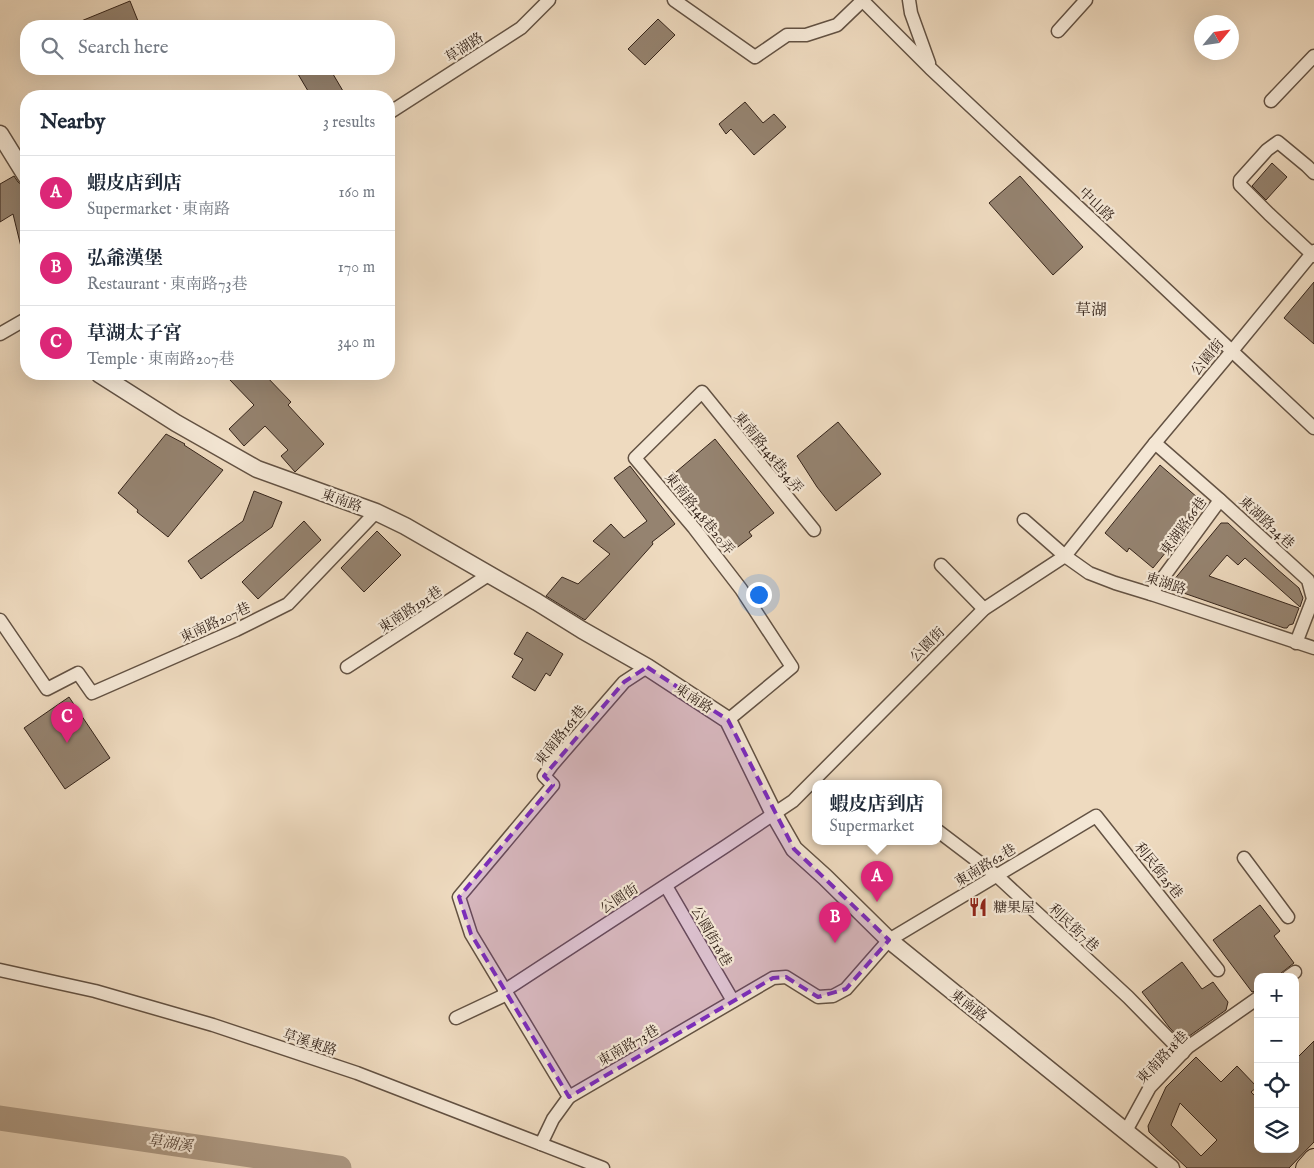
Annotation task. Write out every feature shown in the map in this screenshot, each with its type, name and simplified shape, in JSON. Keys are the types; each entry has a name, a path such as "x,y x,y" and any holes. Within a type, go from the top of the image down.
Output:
{"main road":[{"path":"1306,1168 1314,1159"}],"street":[{"name":"草湖路","path":"395,109 521,28 549,0"},
{"path":"674,0 755,57 787,35 806,36 837,26 862,0"},
{"name":"中山路","path":"862,0 930,68 1314,428"},
{"path":"909,0 911,13 930,68"},
{"path":"1058,31 1086,0"},
{"path":"1271,101 1314,56"},
{"path":"0,134 20,166"},
{"name":"公園街","path":"815,780 984,610 1065,556 1155,443 1313,253 1240,186 1240,180 1267,150 1278,142 1314,173"},
{"path":"0,334 20,322"},
{"name":"東南路","path":"108,380 176,423 256,469 376,512 405,526 647,667 728,720 774,814 794,849 889,940 1171,1168"},
{"name":"東南路148巷34弄","path":"702,392 814,530"},
{"name":"東南路148巷20弄","path":"702,392 635,458 694,528 741,589 792,667 728,720"},
{"name":"東湖路24巷","path":"1155,443 1308,580 1313,599 1296,643"},
{"name":"東湖路66巷","path":"1152,594 1220,500"},
{"name":"東南路207巷","path":"0,620 47,689 78,672 92,693 236,630 288,604 376,512"},
{"name":"東湖路","path":"1024,520 1065,556 1089,573 1314,648"},
{"path":"941,565 984,610"},
{"name":"東南路191巷","path":"346,667 490,574"},
{"name":"東南路161巷","path":"506,992 471,934 459,897 553,785 544,776 552,765 624,682 647,667"},
{"name":"公園街","path":"456,1018 506,992 794,801 812,783"},
{"name":"東南路62巷","path":"889,940 1096,816"},
{"name":"利民街25巷","path":"1096,816 1218,970"},
{"name":"利民街7巷","path":"942,834 996,875 1128,997 1183,1053"},
{"path":"1244,858 1288,917"},
{"name":"公園街18巷","path":"666,886 733,1002"},
{"name":"東南路73巷","path":"569,1097 773,978 786,977 818,997 833,996 846,989 889,940"},
{"name":"草溪東路","path":"0,970 95,991 222,1028 357,1073 603,1168"},
{"path":"506,992 569,1097 553,1119 541,1144"},
{"name":"東南路18巷","path":"1126,1131 1150,1087 1188,1047 1254,1001"}],"highlighted area":[{"path":"647,667 728,720 794,849 889,940 846,989 818,997 786,977 773,978 569,1097 471,934 459,897 553,785 544,776 624,682"}],"building":[{"path":"130,1 138,20 84,20"},
{"path":"658,19 675,35 645,65 628,49"},
{"path":"299,75 334,75 342,90 307,90"},
{"path":"745,102 763,123 774,114 786,127 754,155 731,129 726,134 719,124"},
{"path":"1272,163 1287,177 1266,200 1252,186"},
{"path":"14,176 20,184 20,243 13,214 0,222 0,184"},
{"path":"1020,176 1083,247 1053,275 989,203"},
{"path":"1314,282 1314,344 1284,318"},
{"path":"230,380 270,380 291,402 288,405 324,444 295,472 281,456 288,450 265,426 244,446 229,429 254,405"},
{"path":"838,422 881,474 836,511 817,487 797,456"},
{"path":"166,434 185,444 223,470 168,537 137,512 138,510 118,493"},
{"path":"715,439 774,513 749,532 752,536 730,553 670,477"},
{"path":"1160,465 1205,504 1153,568 1129,548 1127,552 1105,533"},
{"path":"630,466 675,524 652,542 653,544 585,620 546,596 562,577 578,584 610,554 593,541 611,524 624,538 647,521 614,478"},
{"path":"254,491 282,502 272,527 201,579 188,561 243,521"},
{"path":"304,521 321,540 258,599 242,582"},
{"path":"1221,523 1228,523 1299,588 1303,598 1300,607 1245,558 1238,565 1227,555 1209,576 1299,608 1293,624 1284,628 1175,590 1173,581"},
{"path":"377,531 401,555 364,592 341,568"},
{"path":"527,632 563,654 550,676 546,673 535,691 512,677 523,659 514,654"},
{"path":"69,697 110,758 65,789 24,728"},
{"path":"1260,905 1280,931 1274,936 1294,963 1281,973 1254,973 1254,991 1252,992 1213,940"},
{"path":"1182,962 1202,989 1213,982 1228,1002 1226,1010 1185,1039 1180,1039 1169,1027 1142,992"},
{"path":"1314,1041 1314,1142 1289,1168 1187,1168 1149,1132 1148,1126 1166,1087 1196,1057 1221,1082 1237,1066 1254,1084 1254,1090 1251,1092 1254,1095 1254,1153 1299,1153 1299,1056","holes":["1180,1103 1217,1140 1201,1156 1171,1125"]}],"waterway":[{"name":"草湖溪","path":"0,1118 339,1168"}],"place":[{"name":"草湖太子宮","path":"67,743"},
{"name":"蝦皮店到店","path":"877,902"},
{"name":"糖果屋","path":"978,907"},
{"name":"弘爺漢堡","path":"835,943"}],"district":[{"name":"草湖","path":"1091,309"}]}
